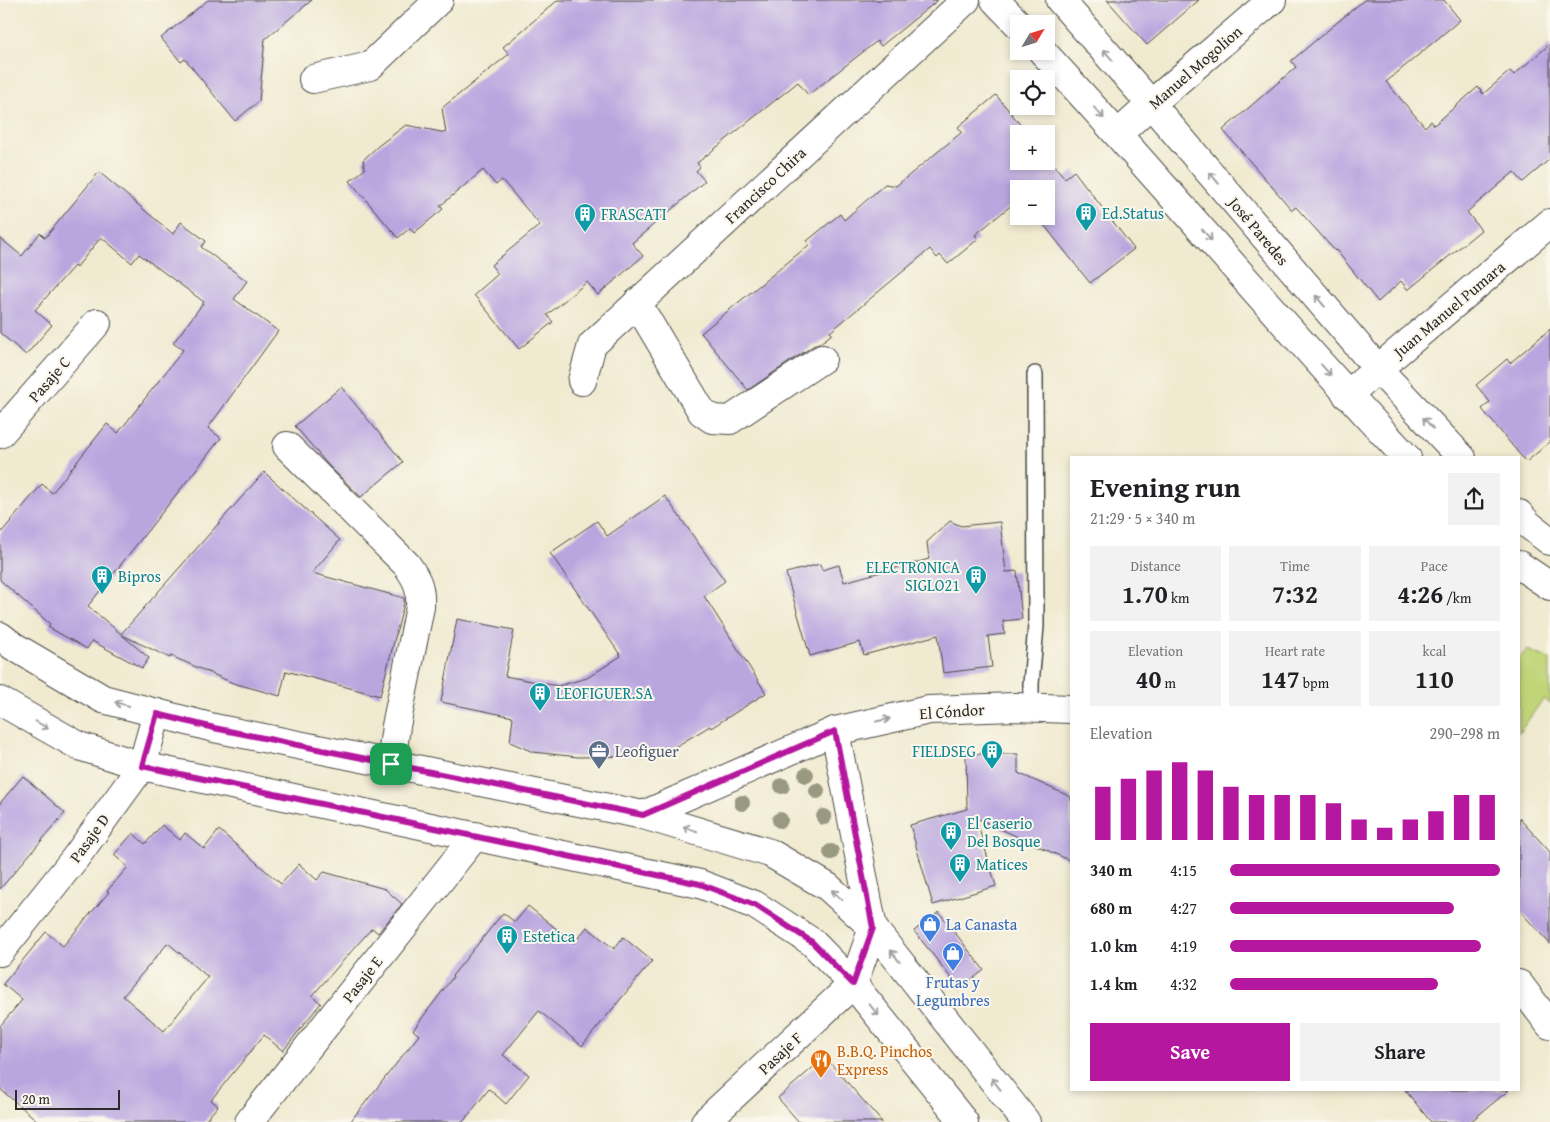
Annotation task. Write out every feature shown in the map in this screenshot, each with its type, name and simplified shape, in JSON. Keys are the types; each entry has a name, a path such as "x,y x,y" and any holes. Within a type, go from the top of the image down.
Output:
{"street":[{"path":"313,79 370,66 439,0"},
{"name":"Francisco Chira","path":"582,381 592,345 966,0"},
{"path":"996,0 1010,15"},
{"name":"José Paredes","path":"1060,0 1378,369 1460,456"},
{"name":"Manuel Mogolion","path":"1118,134 1272,0"},
{"path":"1050,60 1118,134 1347,394 1405,456"},
{"name":"Juan Manuel Pumara","path":"1347,394 1550,223"},
{"path":"637,303 702,412 712,419 730,420 822,359"},
{"name":"Pasaje C","path":"0,434 97,324"},
{"path":"287,446 407,565 418,580 420,607 396,726 391,764"},
{"path":"1520,515 1550,541"},
{"path":"1520,566 1550,586"},
{"path":"0,636 13,646 103,699 214,728 643,815 770,853 828,887 873,928 1026,1122"},
{"path":"0,701 79,746 142,766 700,884 755,905 812,942 853,984 964,1122"},
{"name":"El Cóndor","path":"643,815 835,731 929,710 1070,709"},
{"name":"Pasaje D","path":"0,952 76,857 142,766 157,714"},
{"path":"835,731 873,928 853,984"},
{"name":"Pasaje E","path":"249,1122 475,836"},
{"name":"Pasaje F","path":"706,1122 853,984"},
{"path":"1520,985 1550,1025"}],"lane":[{"path":"1031,708 1036,626 1035,374"}],"green space":[{"path":"1527,650 1550,659 1550,704 1543,699 1520,732 1520,657"}],"building":[{"path":"208,0 312,0 265,39 259,101 235,121 185,59 181,62 161,38"},
{"path":"558,0 938,0 881,46 877,41 808,95 798,82 697,163 700,167 696,171 705,181 632,243 643,256 598,295 587,282 547,315 553,322 519,349 474,295 498,274 491,265 540,225 502,180 496,185 483,170 440,206 443,209 414,233 410,228 398,238 350,181 365,169 363,160 406,125 446,133 442,108 509,54 503,47"},
{"path":"1107,0 1199,0 1147,45"},
{"path":"1364,0 1444,0 1460,20 1386,82 1425,127 1431,121 1434,125 1478,87 1483,94 1510,71 1514,75 1550,44 1550,159 1523,182 1514,172 1467,212 1481,230 1408,290 1401,281 1378,302 1336,250 1296,207 1292,210 1223,130 1296,67 1291,61"},
{"path":"996,95 1010,112 1010,115 1012,115 1021,125 1010,125 1010,170 1055,170 1055,166 1065,178 1074,171 1134,249 1090,283 1044,225 1055,225 1055,180 1010,180 1010,206 975,235 978,239 948,264 940,255 937,258 930,249 830,332 832,334 748,390 701,333 809,245 807,241 840,214 844,220 885,184 896,186 962,132 958,127"},
{"path":"99,172 173,234 181,222 206,241 201,247 247,281 234,299 278,331 208,428 221,438 88,606 121,634 264,472 340,540 312,573 404,598 380,696 286,671 280,696 233,683 171,656 170,658 122,635 149,658 142,668 92,641 87,649 48,627 50,624 0,580 0,534 42,484 52,493 107,424 118,433 183,350 173,343 204,302 139,254 132,263 101,237 76,268 74,266 35,310 52,325 26,355 0,333 0,238 22,256 40,233 45,238"},
{"path":"1550,329 1550,442 1526,462 1482,409 1490,402 1476,385 1507,359 1510,363"},
{"path":"341,387 403,462 361,497 329,466 295,426"},
{"path":"665,496 725,581 704,596 766,693 711,728 710,726 660,756 578,757 533,752 510,742 513,717 441,702 457,619 514,630 505,676 558,686 587,678 621,656 550,553 597,521 607,536"},
{"path":"950,521 961,526 1000,522 1006,572 1017,571 1022,619 1003,621 1005,634 988,636 992,667 943,673 938,635 864,655 860,642 810,656 786,573 820,564 822,570 839,565 844,582 929,559 927,542"},
{"path":"966,754 1018,754 1018,773 1070,797 1070,861 976,818 996,886 933,905 910,825 967,809"},
{"path":"23,776 65,813 0,889 0,803"},
{"path":"1520,819 1550,852 1550,944 1520,911"},
{"path":"162,825 180,840 185,833 204,849 219,830 281,884 299,864 317,880 324,872 385,889 402,904 378,933 372,928 312,996 321,1003 283,1051 264,1035 211,1100 218,1106 204,1122 39,1122 0,1089 0,1026 22,1000 3,984 46,932 63,946 128,867 114,855 133,833 145,844","holes":["168,943 208,977 164,1031 123,996"]},
{"path":"528,906 574,943 587,927 614,949 623,937 652,961 582,1046 539,1011 503,1055 529,1075 506,1104 489,1089 463,1122 350,1122 419,1035 413,1030 452,976 503,913 515,922"},
{"path":"939,912 984,970 960,989 914,931"},
{"path":"825,1057 882,1122 799,1122 778,1098"},
{"path":"1406,1091 1508,1091 1470,1122 1431,1122"}],"place":[{"name":"Ed.Status","path":"1086,232"},
{"name":"FRASCATI","path":"585,233"},
{"name":"Bipros","path":"102,595"},
{"name":"ELECTRONICA SIGLO21","path":"976,595"},
{"name":"LEOFIGUER.SA","path":"540,712"},
{"name":"Leofiguer","path":"599,770"},
{"name":"FIELDSEG","path":"992,770"},
{"name":"El Caserio Del Bosque","path":"951,851"},
{"name":"Matices","path":"960,883"},
{"name":"La Canasta","path":"930,943"},
{"name":"Estetica","path":"507,955"},
{"name":"Frutas y Legumbres","path":"953,972"},
{"name":"B.B.Q. Pinchos Express","path":"821,1079"}],"route":[{"path":"157,714 214,728 391,764 643,815 835,731 873,928 853,984 812,942 755,905 700,884 142,766 157,714"}]}
